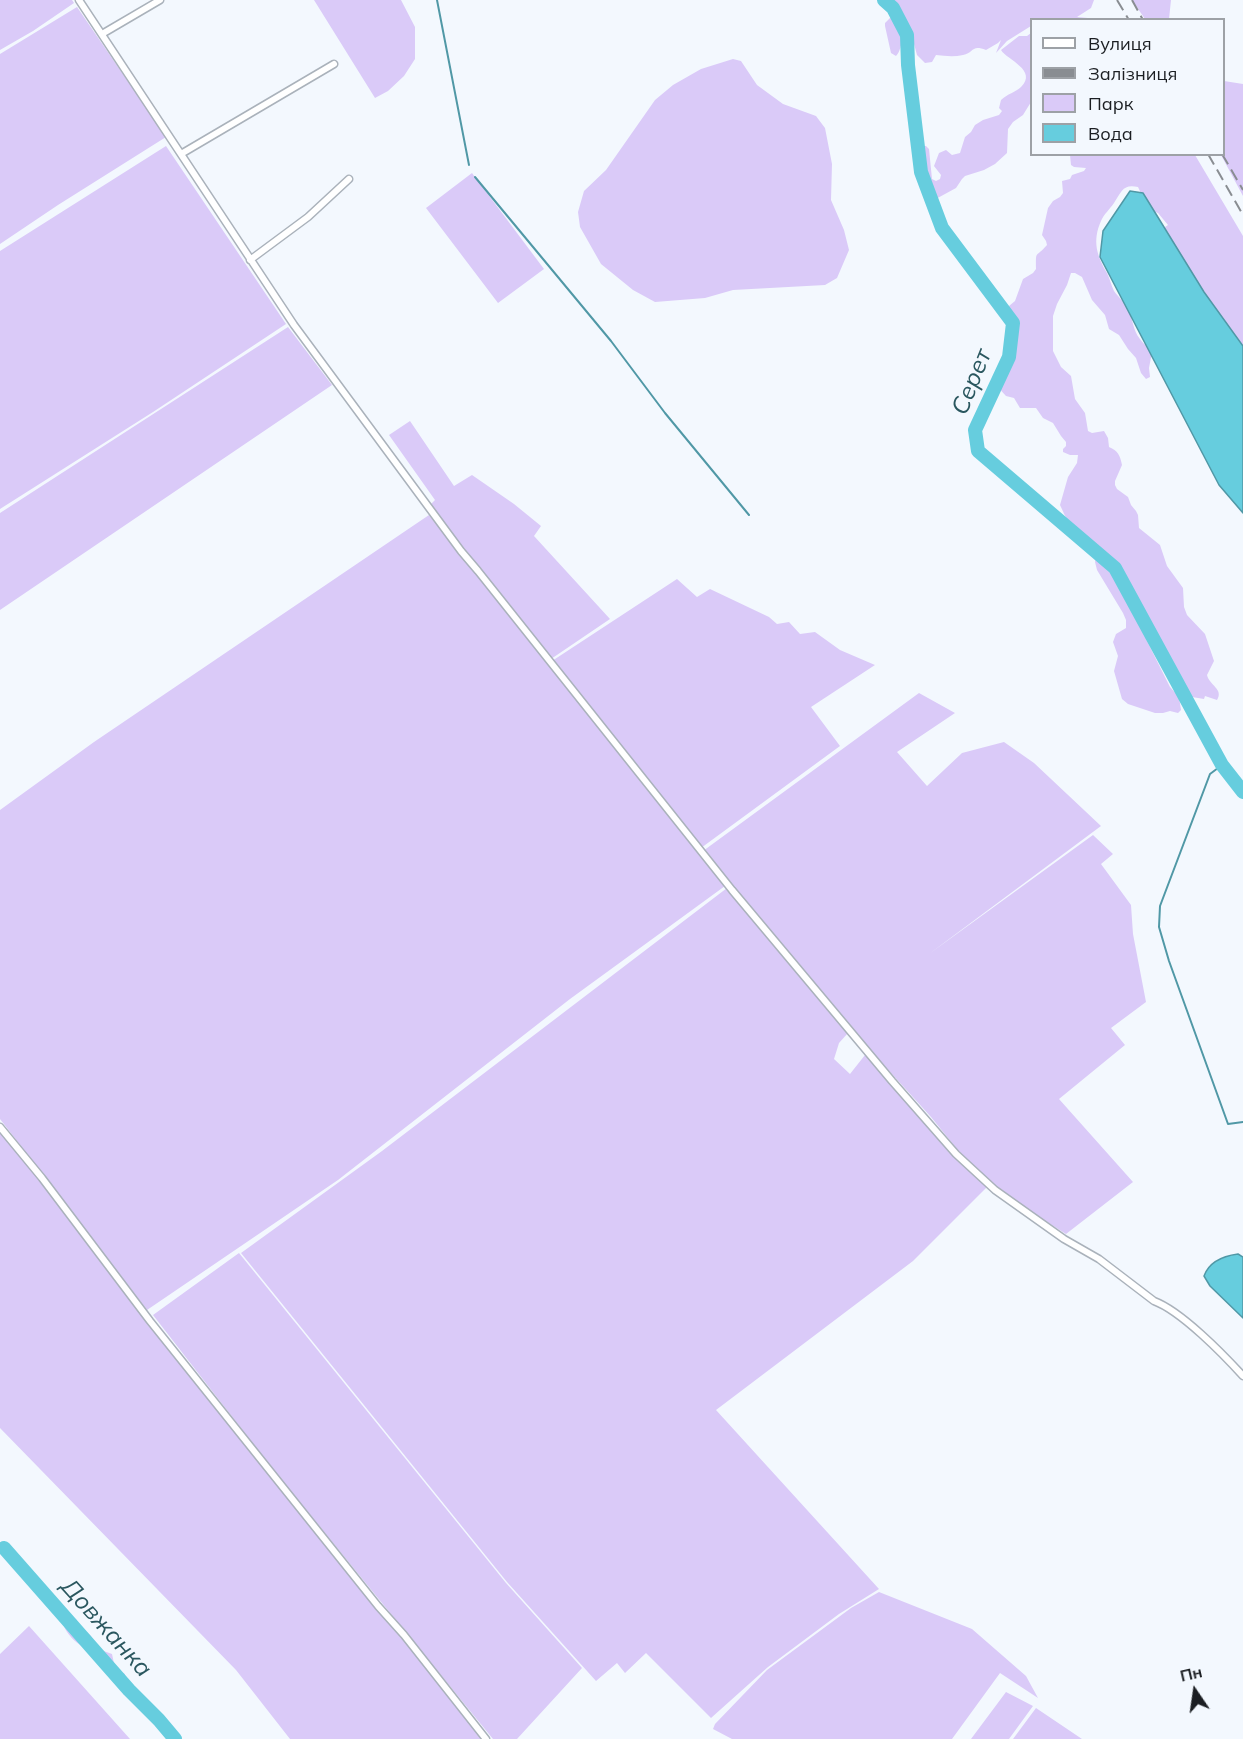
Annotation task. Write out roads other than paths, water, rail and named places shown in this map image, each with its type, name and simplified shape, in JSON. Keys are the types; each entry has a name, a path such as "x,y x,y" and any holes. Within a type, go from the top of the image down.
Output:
{"street":[{"path":"79,0 305,341 461,551 691,839 892,1081 956,1154 991,1186 1064,1239 1099,1259 1154,1301 1162,1304 1196,1330 1243,1376"},
{"path":"102,34 160,0"},
{"path":"181,154 334,64"},
{"path":"250,260 308,217 349,179"},
{"path":"0,1127 42,1178 150,1320 486,1739"}],"water":[{"path":"1130,191 1143,193 1204,292 1243,346 1243,513 1219,485 1100,257 1103,231"},
{"path":"1238,1254 1243,1257 1243,1318 1210,1286 1204,1276 1217,1260"}],"waterway":[{"path":"437,0 469,165"},
{"name":"Серет","path":"884,0 893,8 907,35 908,65 921,172 942,228 1013,323 1009,357 975,430 978,451 1115,568 1222,765 1243,792"},
{"path":"475,177 611,341 665,413 749,515"},
{"path":"1222,765 1210,774 1160,906 1159,927 1169,961 1228,1124 1243,1122"},
{"name":"Довжанка","path":"4,1548 175,1739"}],"railway":[{"path":"1117,0 1128,18"},
{"path":"1132,0 1142,18"},
{"path":"1209,156 1243,215"},
{"path":"1223,156 1243,190"}]}
